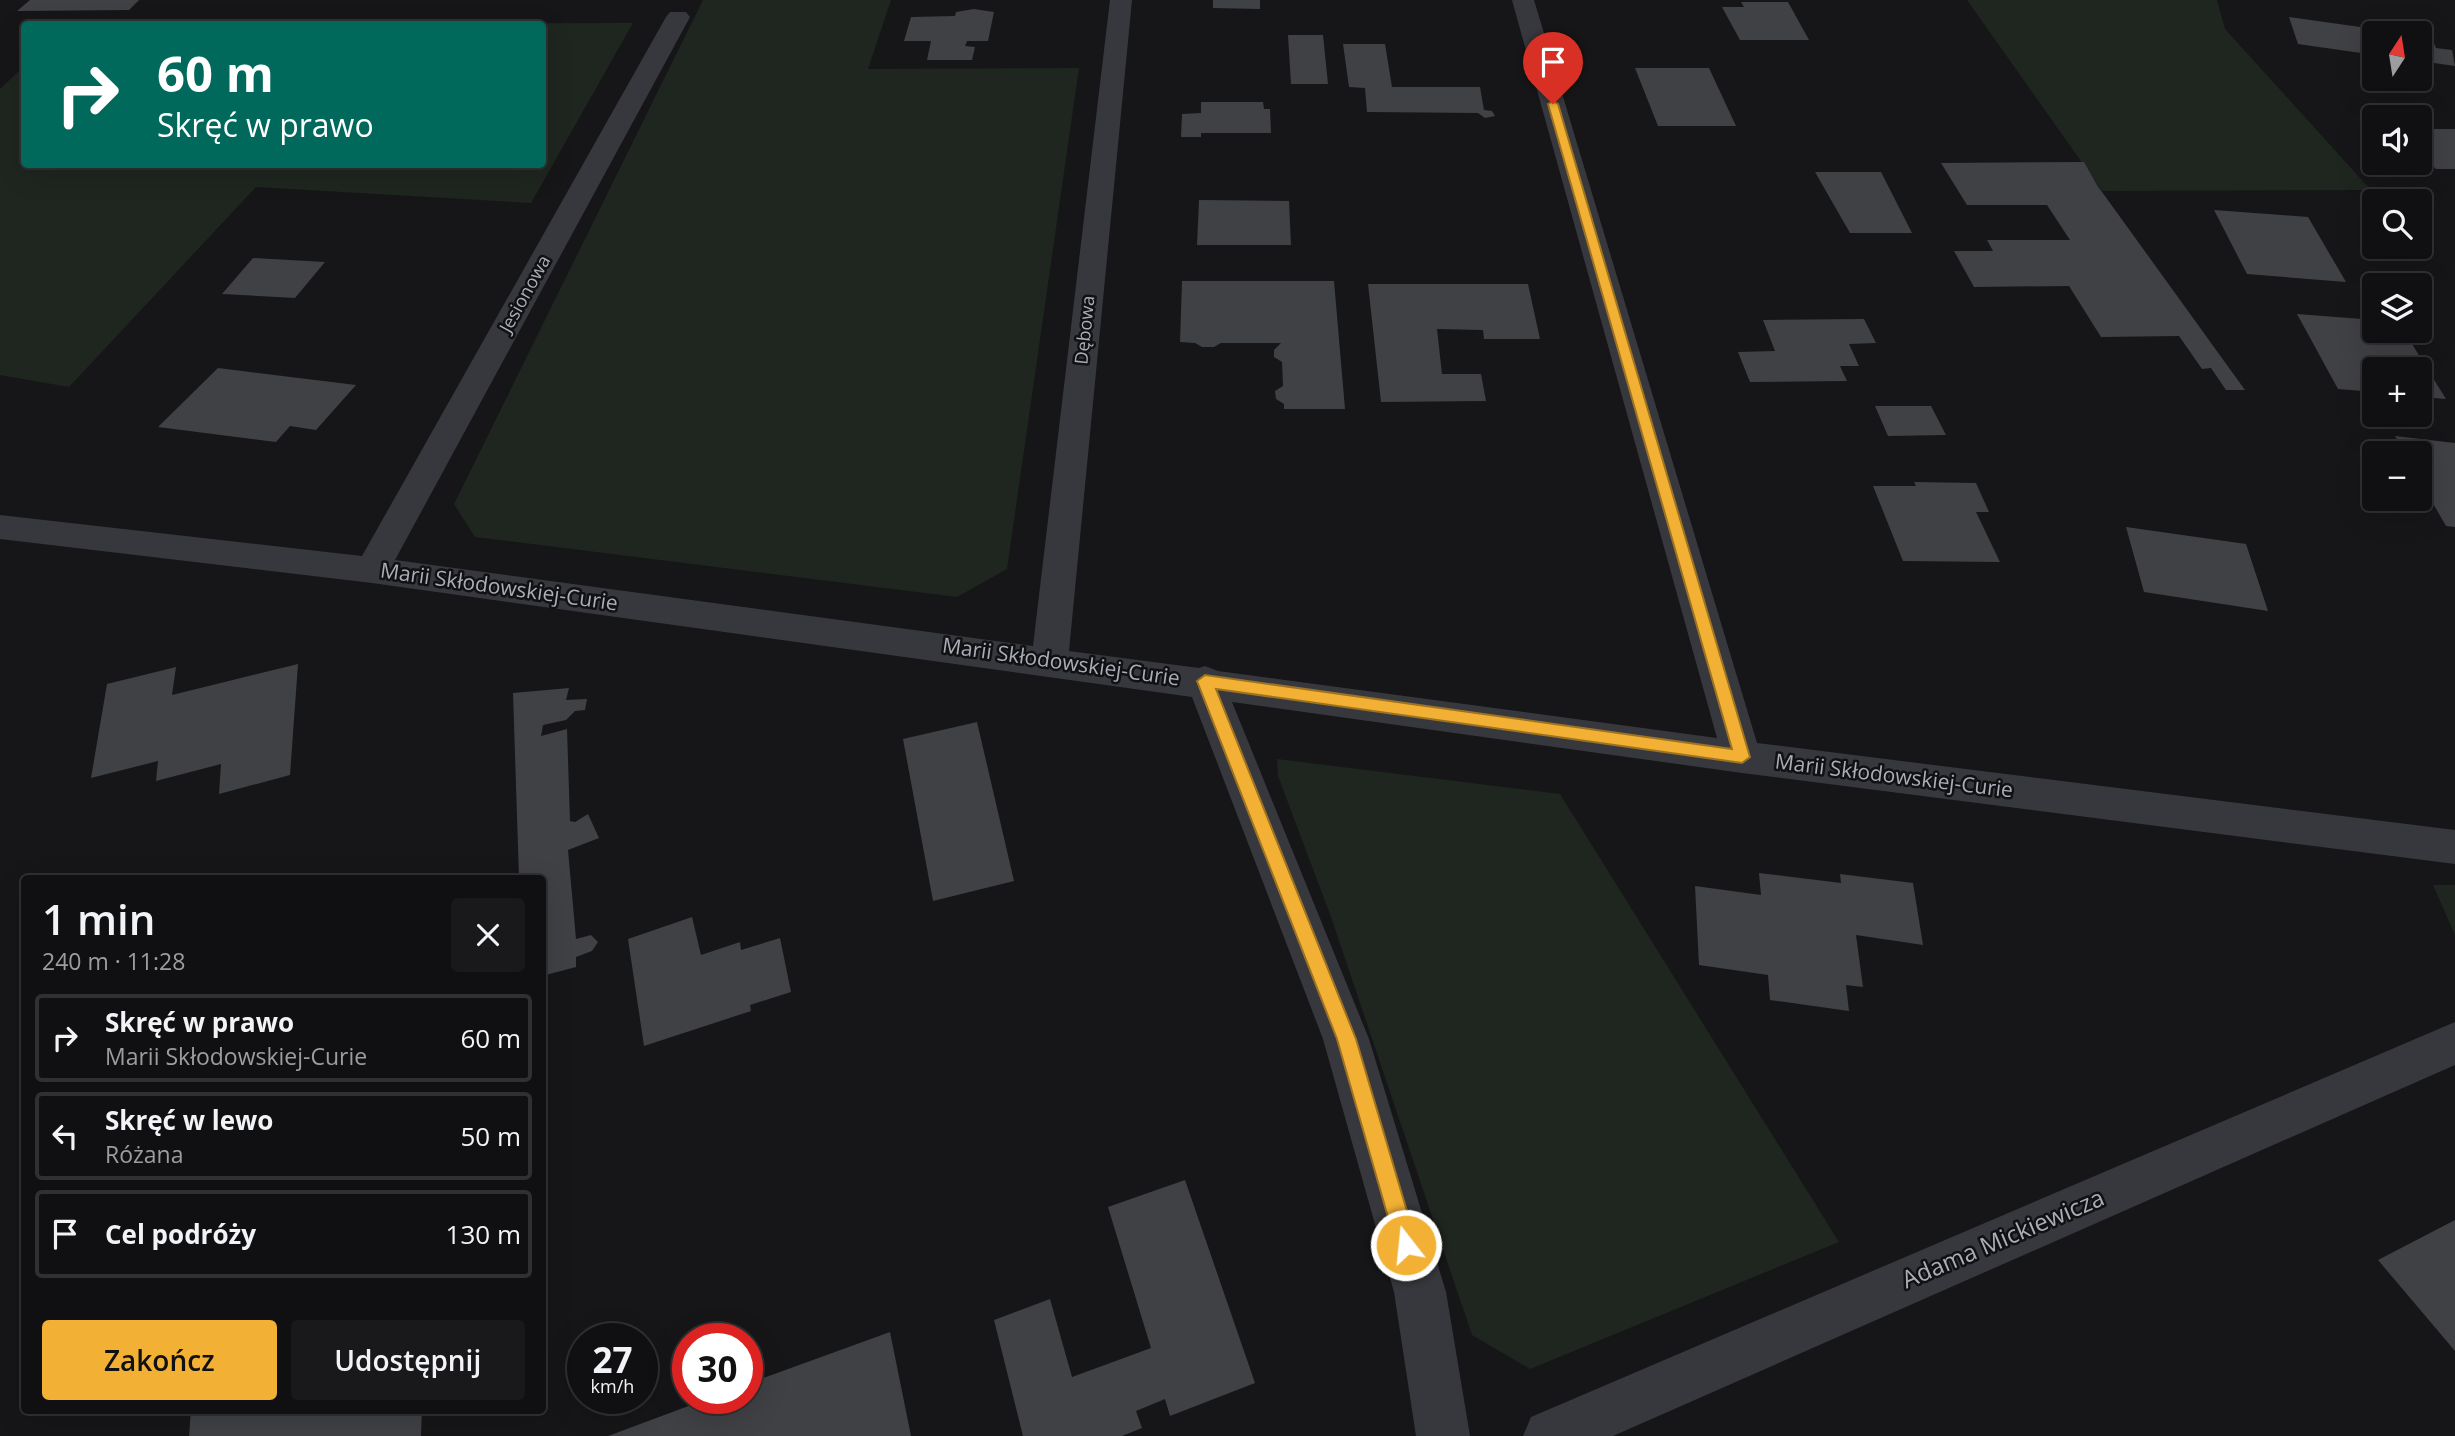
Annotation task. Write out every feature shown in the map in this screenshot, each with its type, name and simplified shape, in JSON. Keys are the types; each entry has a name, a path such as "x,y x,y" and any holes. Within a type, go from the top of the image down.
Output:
{"street":[{"name":"Dębowa","path":"1050,660 1121,0"},
{"path":"1523,0 1742,757"},
{"name":"Jesionowa","path":"372,570 678,18"},
{"name":"Marii Skłodowskiej-Curie","path":"0,527 372,570 1205,681 1742,757 2455,847"},
{"path":"1205,681 1346,1039 1419,1292 1443,1436"},
{"name":"Adama Mickiewicza","path":"1550,1436 2455,1043"}],"shaded area":[{"path":"703,0 891,0 868,69 1079,68 1007,569 957,597 475,537 454,504"},
{"path":"1967,0 2217,0 2225,29 2370,189 2362,190 2102,191"},
{"path":"546,23 633,23 531,203 256,187 69,387 0,375 0,89 21,69 21,168 546,168"},
{"path":"1277,759 1560,794 1839,1242 1530,1369 1472,1335 1331,917 1278,776"},
{"path":"2433,885 2455,885 2455,935"}],"building":[{"path":"30,0 139,0 129,10 17,11"},
{"path":"1213,0 1260,0 1260,9 1213,8"},
{"path":"1741,2 1788,2 1809,40 1740,40 1722,7 1744,7"},
{"path":"974,9 994,12 988,41 967,41 965,46 975,47 972,60 927,60 931,41 904,41 911,17 955,16 956,12"},
{"path":"2289,17 2362,27 2362,53 2298,44"},
{"path":"1288,35 1323,35 1328,84 1291,84"},
{"path":"2432,38 2436,48 2452,50 2455,66 2432,63"},
{"path":"1343,44 1385,44 1392,87 1480,87 1484,110 1492,111 1495,116 1485,118 1478,113 1367,112 1365,88 1349,87"},
{"path":"1635,68 1709,68 1736,126 1658,126"},
{"path":"1201,102 1263,102 1264,109 1270,109 1271,133 1201,133 1201,137 1181,137 1182,114 1201,113"},
{"path":"2432,129 2455,129 2455,169 2436,169 2432,165"},
{"path":"2084,162 2097,185 2245,390 2226,390 2211,368 2202,369 2179,336 2101,337 2069,286 1974,287 1954,251 1993,251 1987,240 2070,240 2047,205 1967,205 1941,163"},
{"path":"1815,172 1881,172 1912,233 1850,233"},
{"path":"1199,200 1289,201 1291,245 1197,245"},
{"path":"2214,210 2308,217 2346,282 2247,274"},
{"path":"253,258 325,262 295,298 222,294"},
{"path":"1182,281 1334,281 1345,409 1284,409 1284,404 1276,399 1275,391 1283,386 1282,362 1274,357 1274,350 1281,343 1221,343 1214,347 1202,347 1195,343 1180,342"},
{"path":"1368,284 1528,284 1540,339 1484,339 1483,330 1437,329 1442,374 1481,374 1486,401 1381,402"},
{"path":"2297,314 2362,319 2362,343 2411,343 2420,357 2362,357 2362,391 2338,389"},
{"path":"1864,319 1876,343 1849,344 1859,366 1840,366 1847,381 1750,382 1738,352 1775,351 1763,320"},
{"path":"218,368 356,385 316,430 290,426 276,442 158,427"},
{"path":"2432,376 2446,399 2432,398"},
{"path":"1875,406 1931,406 1946,435 1888,436"},
{"path":"2395,436 2455,443 2455,527 2446,526 2432,502 2432,441 2398,441"},
{"path":"1914,482 1976,483 1989,512 1976,512 2000,562 1903,561 1873,486 1916,486"},
{"path":"2126,527 2246,544 2268,611 2144,592"},
{"path":"298,664 290,775 219,794 221,764 156,781 158,761 91,778 107,684 176,667 172,695"},
{"path":"569,688 566,700 587,699 585,710 575,711 566,720 543,725 541,736 567,729 570,821 575,822 588,814 599,838 568,850 576,939 591,935 598,942 592,951 576,957 576,967 546,975 546,875 519,875 513,693"},
{"path":"977,722 1014,881 933,901 903,739"},
{"path":"1759,873 1841,883 1840,874 1913,883 1923,945 1856,935 1863,987 1846,985 1849,1011 1770,1000 1768,975 1699,965 1695,886 1761,895"},
{"path":"692,917 701,955 740,942 741,950 780,938 791,992 750,1005 751,1011 644,1046 628,939"},
{"path":"1185,1180 1255,1383 1170,1416 1165,1399 1136,1411 1142,1428 1122,1436 1023,1436 994,1320 1050,1299 1072,1377 1151,1348 1108,1207"},
{"path":"2455,1220 2455,1351 2378,1260"},
{"path":"890,1332 911,1436 608,1436 672,1412 763,1414 763,1378"},
{"path":"191,1414 422,1414 421,1436 189,1436"}],"route":[{"path":"1406,1245 1346,1039 1205,681 1742,757 1553,104"}]}
